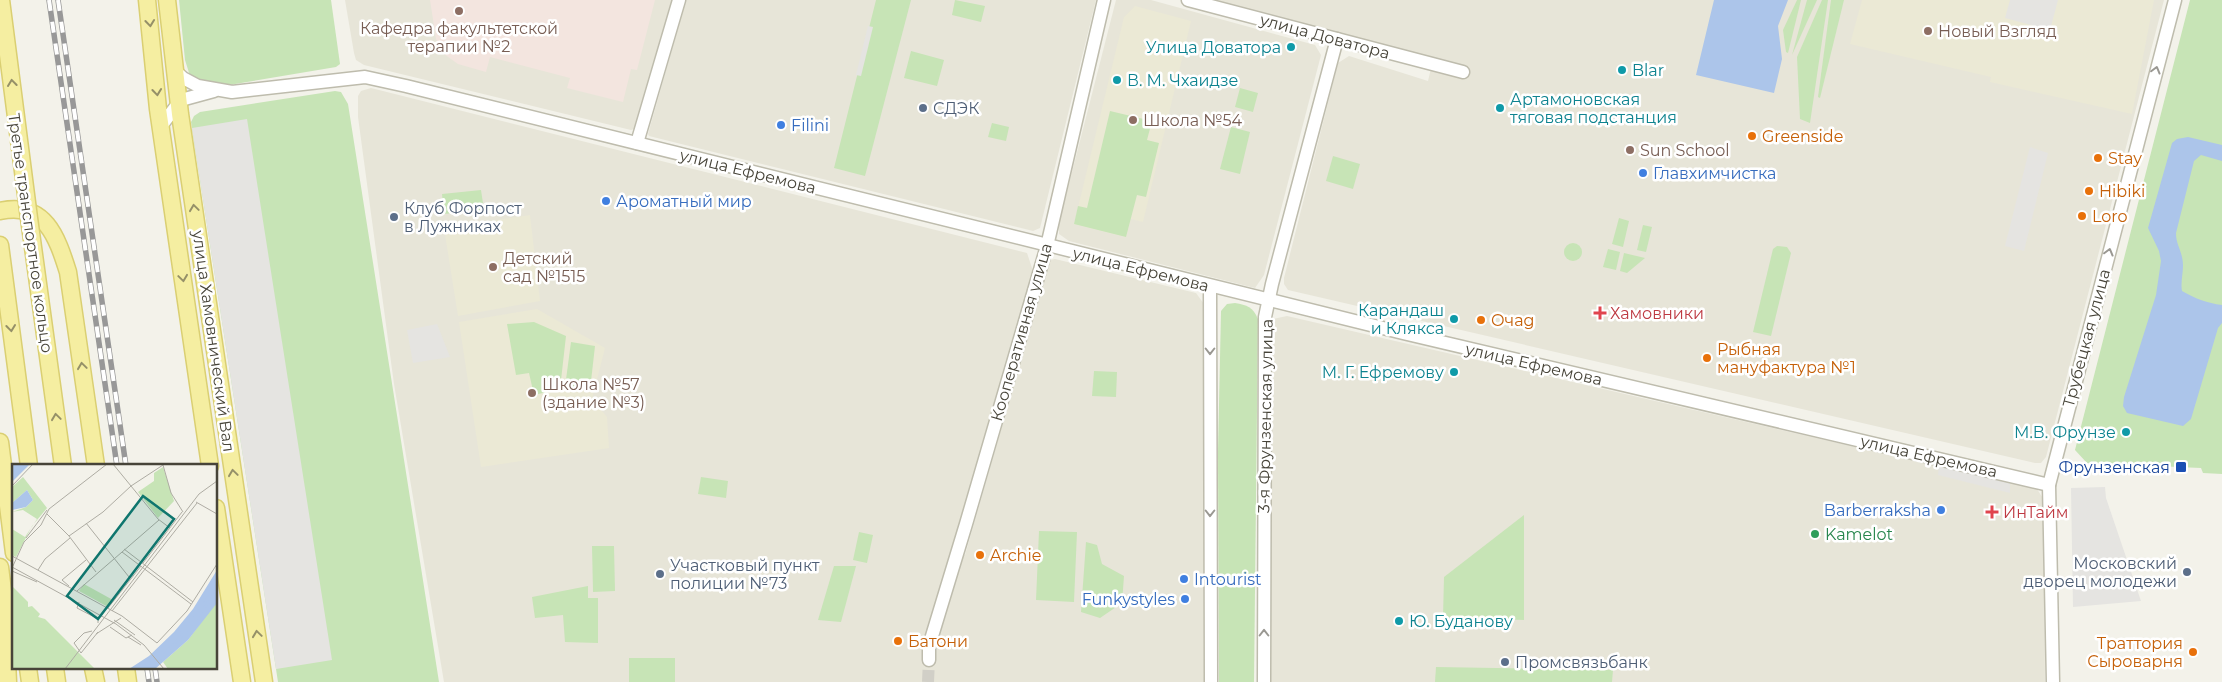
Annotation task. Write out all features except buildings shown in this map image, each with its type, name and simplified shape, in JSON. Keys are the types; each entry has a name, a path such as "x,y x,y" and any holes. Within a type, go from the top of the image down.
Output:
{"main road":[{"name":"Третье транспортное кольцо","path":"1,0 63,464"},
{"name":"улица Хамовнический Вал","path":"147,0 161,126 210,464"},
{"name":"улица Хамовнический Вал","path":"167,0 179,108 264,682"},
{"path":"0,211 12,208 31,212 46,223 59,242 68,272 96,464"},
{"name":"Третье транспортное кольцо","path":"0,245 29,464"},
{"path":"0,442 12,537"},
{"path":"218,521 242,682"},
{"path":"0,567 4,600 8,682"}],"street":[{"path":"637,143 679,0"},
{"name":"Кооперативная улица","path":"929,660 929,646 1047,246 1104,0"},
{"name":"улица Доватора","path":"1188,0 1462,72"},
{"name":"Трубецкая улица","path":"2053,682 2049,485 2175,0"},
{"name":"3-я Фрунзенская улица","path":"1264,682 1264,317 1337,39"},
{"name":"улица Ефремова","path":"174,70 183,78 198,86 232,92"},
{"name":"улица Ефремова","path":"179,108 202,99 232,92 365,77 1210,286 2049,485"},
{"name":"улица Ефремова","path":"161,126 186,98 218,90"},
{"path":"1210,286 1211,682"}],"shaded area":[{"path":"345,0 673,0 634,129 631,130 364,65 356,60"},
{"path":"430,0 655,0 637,70 631,69 623,102 567,88 570,78 490,57 486,72 458,64 444,54 436,39"},
{"path":"686,0 1096,0 1040,228 1033,231 649,136"},
{"path":"1116,0 1151,0 1315,45 1321,55 1264,275 1255,288 1069,241 1059,234 1059,223"},
{"path":"1216,0 2164,0 2046,457 2041,463 2035,463 1288,290 1284,284 1284,278 1338,63 1349,56 1428,81 1433,60"},
{"path":"1862,0 2154,0 2132,114 1990,82 1991,77 1850,44"},
{"path":"2010,0 2058,0 2050,30 2005,18"},
{"name":"Школа №54","path":"1135,6 1191,21 1143,222 1131,219 1126,237 1074,224 1124,17"},
{"path":"868,26 873,27 861,76 856,75"},
{"path":"371,88 1027,253 1033,271 953,551 965,555 1050,260 1055,259 1196,293 1204,304 1205,682 444,682 394,384 358,117 358,96 361,91"},
{"path":"247,119 332,660 276,669 192,128"},
{"path":"2030,147 2048,153 2024,251 2005,246"},
{"name":"Детский сад №1515","path":"530,215 540,301 458,316 444,228"},
{"name":"Школа №57 (здание №3)","path":"537,309 605,348 592,399 607,417 609,448 481,467 459,322"},
{"path":"1287,316 2037,489 2044,500 2045,682 1267,682 1269,331 1273,319"},
{"path":"437,324 450,357 413,363 407,330"},
{"path":"1939,466 2010,483 2010,493 1938,475"},
{"path":"2105,487 2106,498 2141,601 2073,607 2071,488"}],"green space":[{"path":"179,0 331,0 340,64 336,67 217,87 190,76 185,60"},
{"path":"876,0 911,0 865,176 834,168"},
{"path":"955,0 985,6 981,22 952,15"},
{"path":"1797,0 1801,0 1788,53 1786,52 1783,30"},
{"path":"1807,0 1817,0 1792,55"},
{"path":"1822,0 1828,0 1810,123 1800,119 1797,57"},
{"path":"1831,0 1844,0 1820,98 1818,97"},
{"path":"2190,0 2222,0 2222,474 2203,473 2201,468 2087,463 2075,450"},
{"path":"911,51 944,60 937,86 904,78"},
{"path":"1240,88 1258,93 1253,112 1235,107"},
{"path":"335,91 341,92 348,104 439,682 278,682 191,122 194,116 200,112"},
{"path":"1110,111 1152,121 1147,140 1159,143 1146,197 1137,195 1126,237 1074,224 1078,206 1087,208"},
{"path":"992,123 1009,127 1006,141 988,137"},
{"path":"1231,127 1250,132 1240,174 1220,169"},
{"path":"1333,156 1360,164 1353,189 1326,181"},
{"path":"481,190 484,210 444,214 442,194"},
{"path":"1619,218 1629,221 1623,247 1612,244"},
{"path":"1643,225 1652,227 1646,252 1637,250"},
{"path":"1573,243 1579,246 1582,252 1579,258 1573,261 1567,258 1564,252 1567,246"},
{"path":"1777,246 1787,247 1791,253 1771,336 1753,332 1773,249"},
{"path":"1608,249 1620,252 1616,270 1603,267"},
{"path":"1624,253 1645,258 1627,273 1620,271"},
{"path":"1235,303 1249,307 1258,319 1254,682 1219,682 1218,452 1221,311 1227,304"},
{"path":"534,322 566,336 560,389 534,395 529,373 516,375 507,324"},
{"path":"571,342 595,346 590,390 565,387"},
{"path":"1094,371 1117,372 1116,397 1092,396"},
{"path":"701,477 728,481 726,498 698,494"},
{"path":"1524,515 1524,620 1443,617 1444,577"},
{"path":"1039,531 1077,532 1074,602 1036,600"},
{"path":"859,532 873,535 867,563 853,560"},
{"path":"1086,542 1097,545 1102,564 1124,576 1122,603 1100,618 1081,612"},
{"path":"592,546 614,546 615,591 593,592"},
{"path":"834,566 856,566 841,622 818,620"},
{"path":"588,586 588,598 598,598 598,643 565,642 563,615 535,618 532,597"},
{"path":"629,658 675,658 675,682 629,682"},
{"path":"1436,667 1613,670 1612,682 1435,682"}],"water":[{"path":"1714,0 1788,0 1778,26 1782,59 1774,93 1696,75"},
{"path":"2188,137 2222,145 2222,161 2201,155 2194,161 2176,233 2183,261 2182,291 2202,300 2222,305 2222,323 2218,328 2191,419 2183,426 2127,413 2123,406 2124,397 2156,295 2161,261 2159,251 2148,228 2172,143 2177,139"}],"tunnel":[{"path":"928,682 929,660"}],"railway":[{"path":"49,0 117,464"},
{"path":"58,0 126,464"},
{"path":"147,670 149,682"},
{"path":"155,670 157,682"}],"place":[{"name":"Кафедра факультетской терапии №2","path":"459,11"},
{"name":"Новый Взгляд","path":"1928,31"},
{"name":"Улица Доватора","path":"1291,47"},
{"name":"Blar","path":"1622,70"},
{"name":"В. М. Чхаидзе","path":"1117,80"},
{"name":"СДЭК","path":"923,108"},
{"name":"Артамоновская тяговая подстанция","path":"1500,108"},
{"name":"Школа №54","path":"1133,120"},
{"name":"Filini","path":"781,125"},
{"name":"Greenside","path":"1752,136"},
{"name":"Sun School","path":"1630,150"},
{"name":"Stay","path":"2098,158"},
{"name":"Главхимчистка","path":"1643,173"},
{"name":"Hibiki","path":"2089,191"},
{"name":"Ароматный мир","path":"606,201"},
{"name":"Loro","path":"2082,216"},
{"name":"Клуб Форпост в Лужниках","path":"394,217"},
{"name":"Детский сад №1515","path":"493,267"},
{"name":"Хамовники","path":"1600,313"},
{"name":"Карандаш и Клякса","path":"1454,319"},
{"name":"Очаg","path":"1481,320"},
{"name":"Рыбная мануфактура №1","path":"1707,358"},
{"name":"М. Г. Ефремову","path":"1454,372"},
{"name":"Школа №57 (здание №3)","path":"532,393"},
{"name":"М.В. Фрунзе","path":"2126,432"},
{"name":"Фрунзенская","path":"2181,467"},
{"name":"Barberraksha","path":"1941,510"},
{"name":"ИнТайм","path":"1992,512"},
{"name":"Kamelot","path":"1815,534"},
{"name":"Archie","path":"980,555"},
{"name":"Московский дворец молодежи","path":"2187,572"},
{"name":"Участковый пункт полиции №73","path":"660,574"},
{"name":"Intourist","path":"1184,579"},
{"name":"Funkystyles","path":"1185,599"},
{"name":"Ю. Буданову","path":"1399,621"},
{"name":"Батони","path":"898,641"},
{"name":"Траттория Сыроварня","path":"2193,652"},
{"name":"Промсвязьбанк","path":"1505,662"}]}
